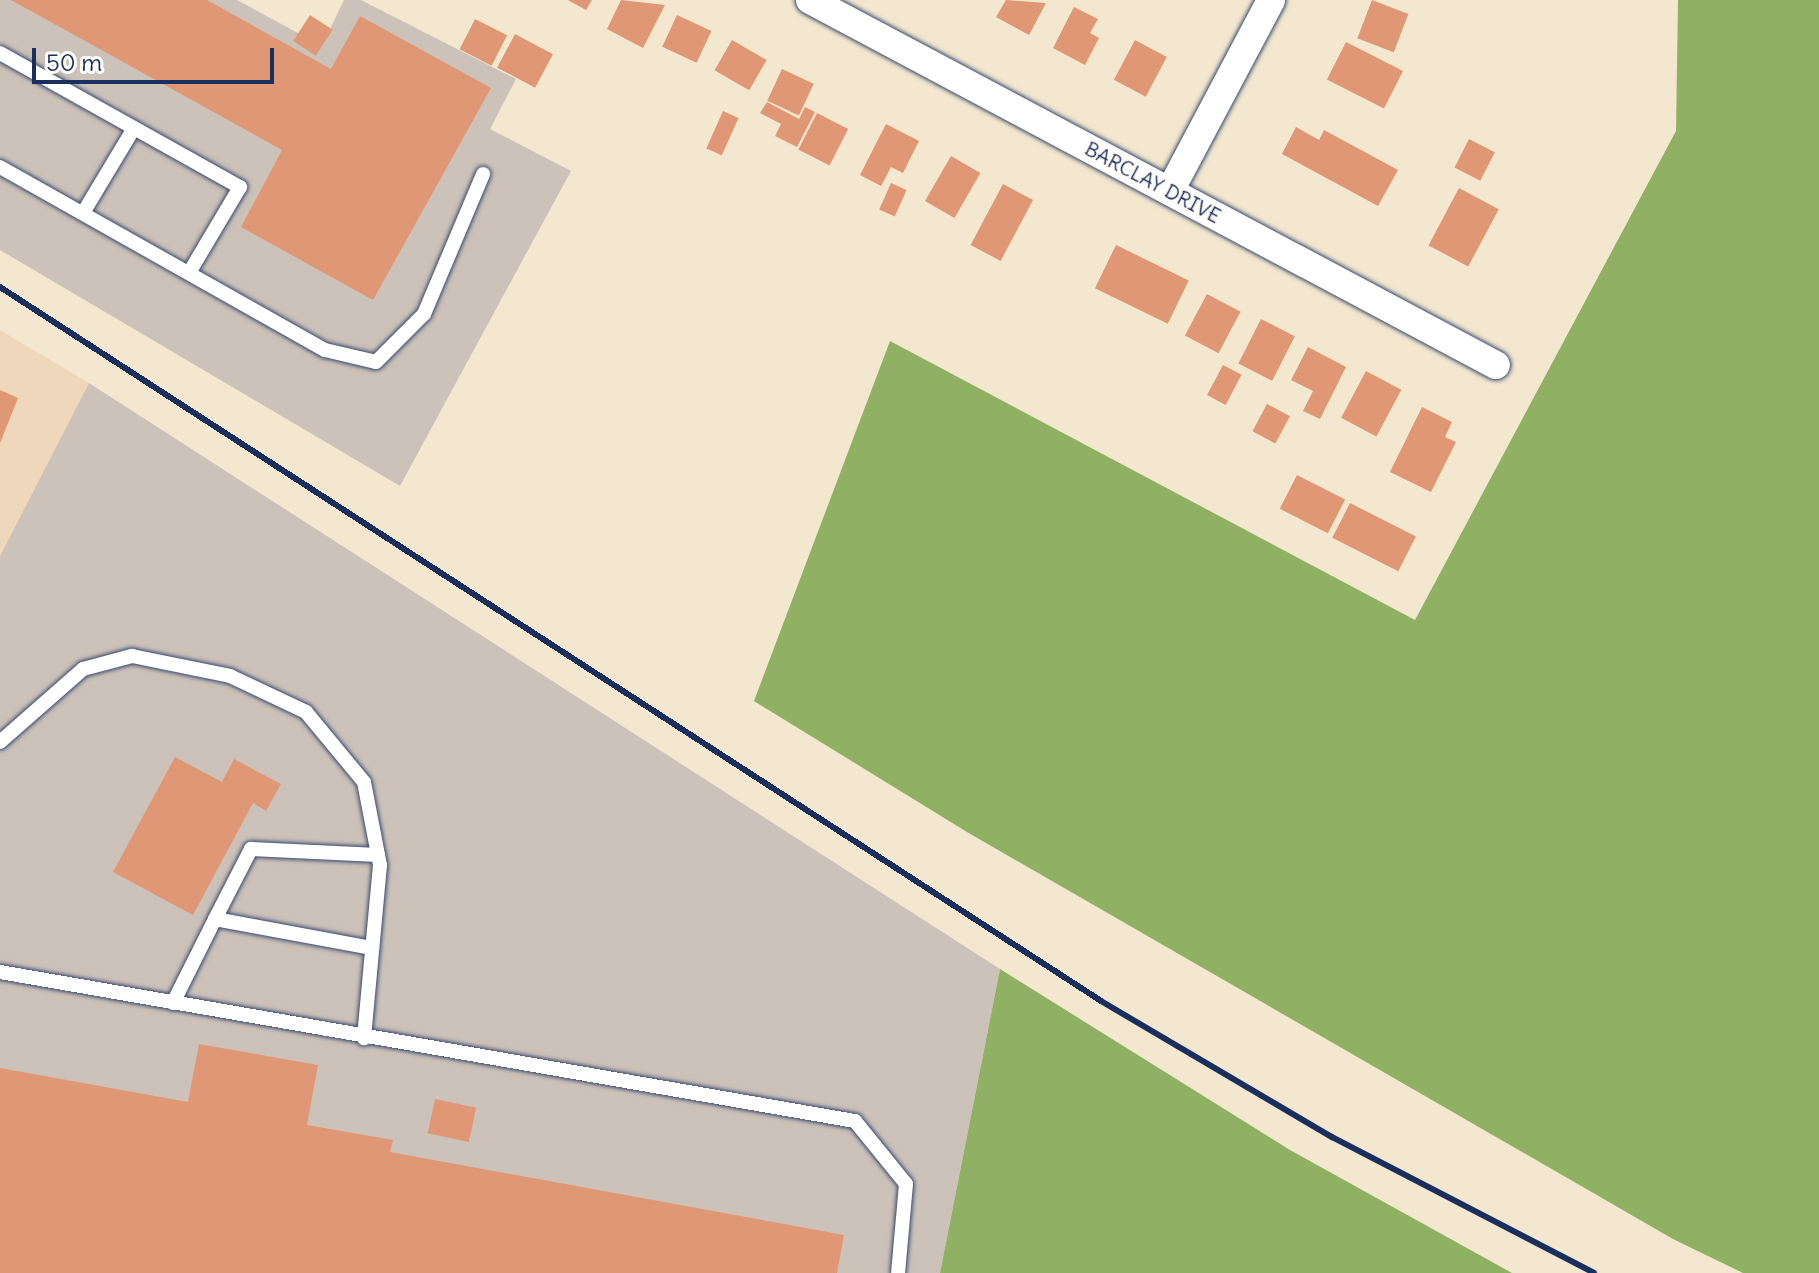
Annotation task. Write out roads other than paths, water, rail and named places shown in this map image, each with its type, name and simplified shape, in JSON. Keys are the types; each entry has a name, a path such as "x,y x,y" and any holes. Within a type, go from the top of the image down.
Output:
{"street":[{"name":"BARCLAY DRIVE","path":"810,0 1496,365"},
{"path":"1170,191 1271,0"}],"lane":[{"path":"0,53 240,187 189,273"},
{"path":"83,213 134,128"},
{"path":"0,167 325,350 376,362 424,314 483,174"},
{"path":"0,742 83,669 132,656 230,676 316,724 364,782 378,855 364,1038"},
{"path":"173,1003 251,849 378,855"},
{"path":"215,919 372,948"},
{"path":"0,972 364,1038 855,1121 906,1184 898,1273"}],"railway":[{"path":"0,287 1101,1001 1332,1137 1594,1273"}]}
